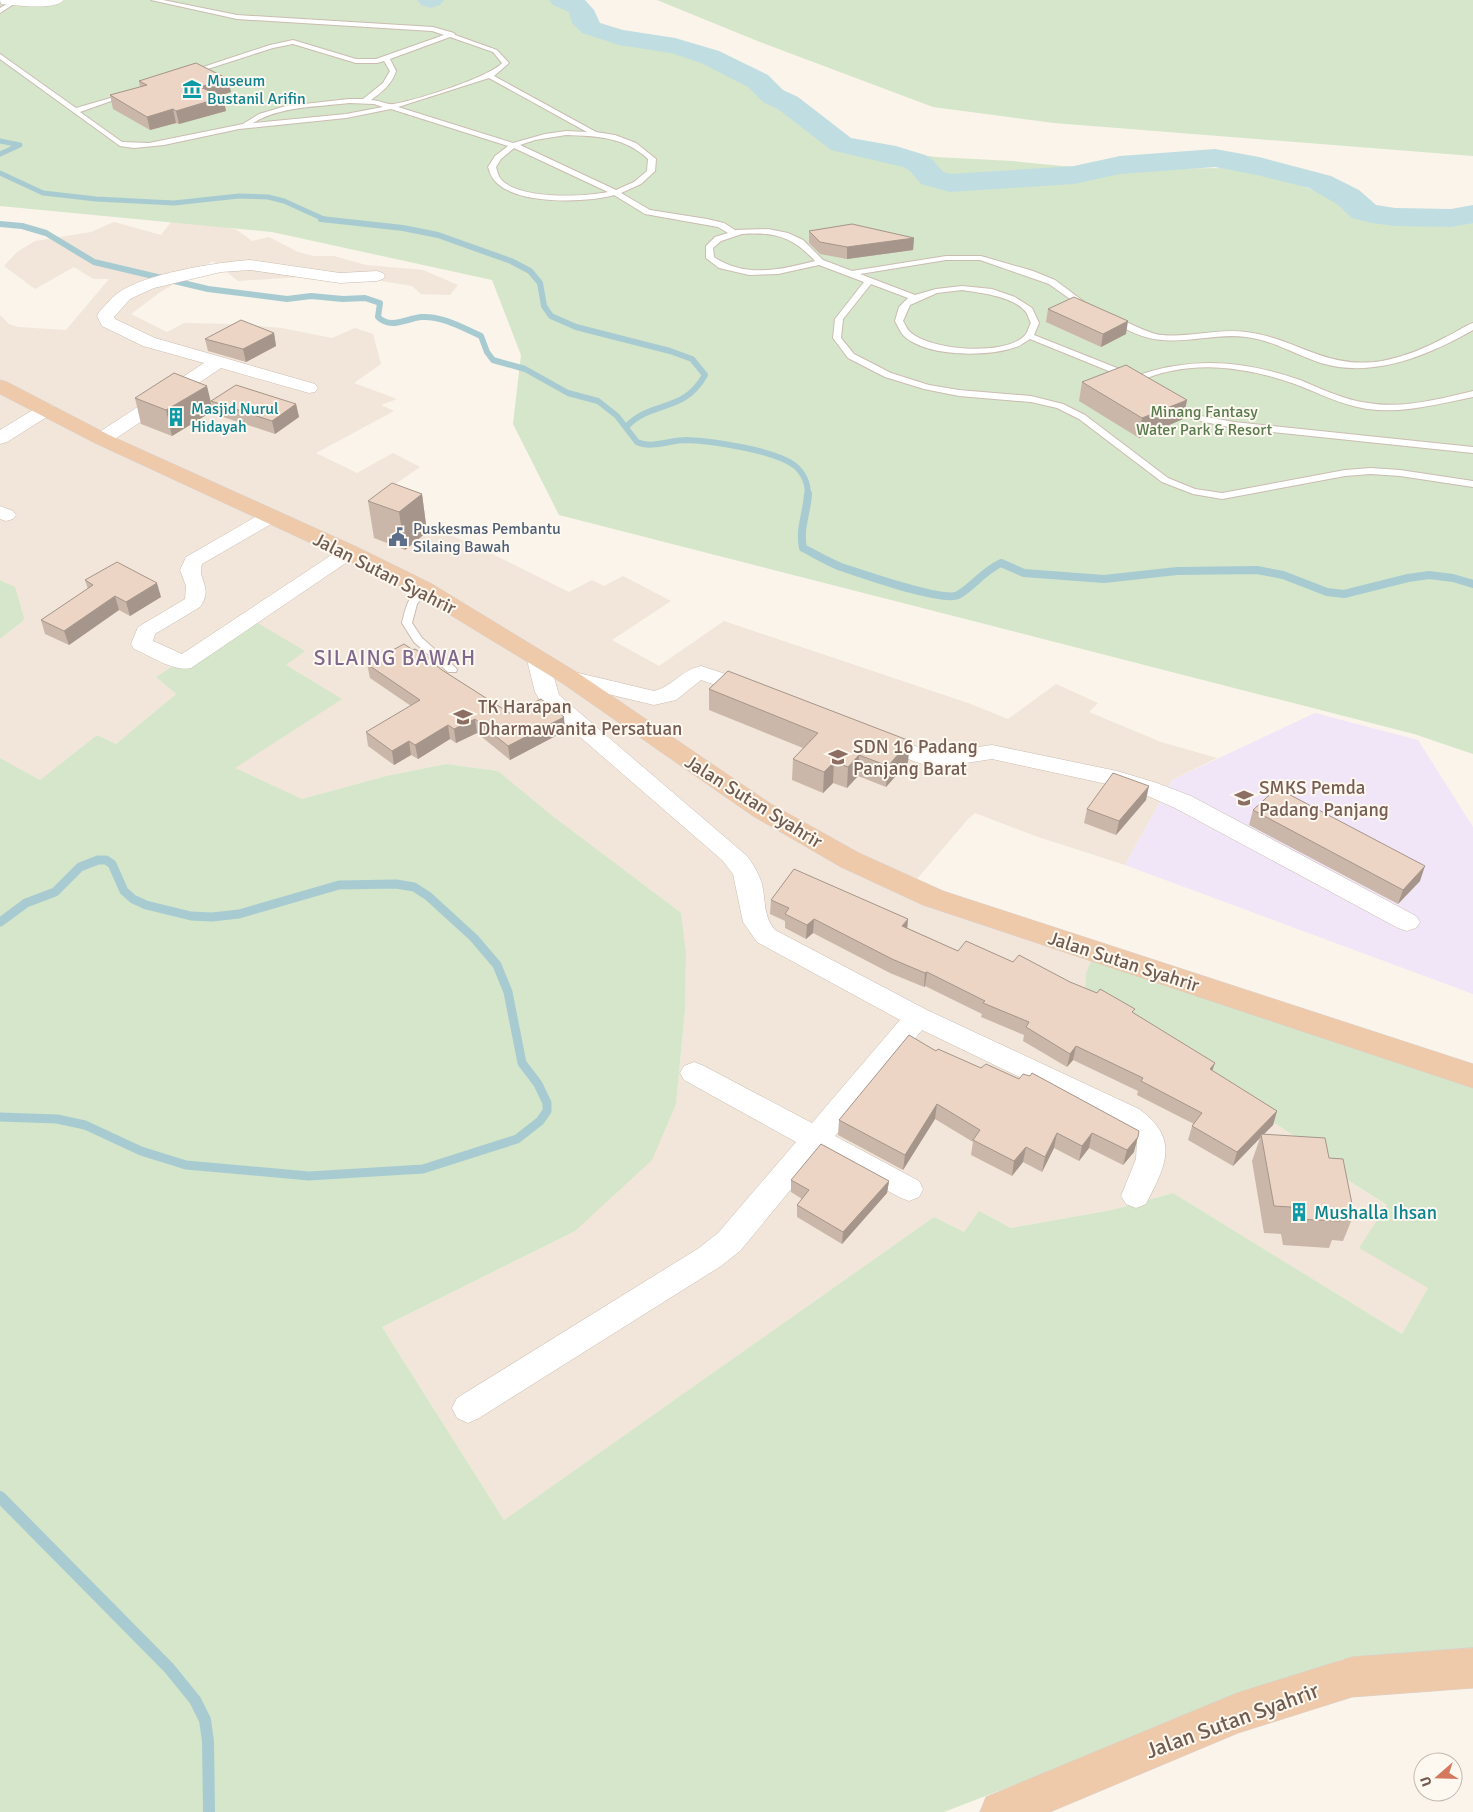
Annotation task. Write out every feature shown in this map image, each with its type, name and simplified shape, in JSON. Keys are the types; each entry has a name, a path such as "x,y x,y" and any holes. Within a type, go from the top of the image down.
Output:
{"highway":[{"name":"Jalan Sutan Syahrir","path":"0,386 102,439 271,516 424,589 570,678 762,810 850,860 933,898 1473,1076"},
{"name":"Jalan Sutan Syahrir","path":"1001,1812 1237,1714 1352,1677 1473,1668"}],"street":[{"path":"1,0 37,3 58,0"},
{"path":"309,388 141,339 108,322 105,316 124,296 149,284 221,267 250,265 340,278 377,276"},
{"path":"102,439 218,362"},
{"path":"0,438 47,410"},
{"path":"271,516 193,561 190,570 198,591 196,599 193,603 145,631 142,644 183,663 348,552"},
{"path":"538,660 546,692 550,700 736,860 748,878 753,919 766,936 918,1017 1129,1117 1144,1128 1151,1139 1152,1151 1136,1196"},
{"path":"570,678 654,698 668,695 696,674 706,673 770,698"},
{"path":"861,733 933,761 943,761 981,752 992,752 1117,779 1149,788 1183,802 1407,922"},
{"path":"468,1408 710,1258 729,1242 918,1017"},
{"path":"694,1073 909,1190"}],"lane":[{"path":"0,56 120,144 131,146 143,146 241,126 331,118 392,106 434,95 490,76 502,69 506,63 495,51 452,34 433,29 236,17 154,0"},
{"path":"0,11 14,2"},
{"path":"178,77 272,46 293,42 365,62 387,59 452,34"},
{"path":"365,100 385,86 391,78 393,71 387,59"},
{"path":"490,76 595,134"},
{"path":"75,111 131,92"},
{"path":"241,126 261,115 286,108 365,100 392,106 513,145 616,193 648,212 707,221 721,225 734,232"},
{"path":"556,134 595,134 622,138 642,147 652,159 651,171 639,183 616,193 589,198 560,199 532,196 510,188 496,178 492,167 498,155 513,145 537,137 556,134"},
{"path":"820,262 782,270 738,273 720,267 710,258 709,248 718,239 734,232 752,230 788,236 800,242 820,262 915,298"},
{"path":"854,274 946,258 966,256 981,258 1052,282 1096,311"},
{"path":"870,280 839,318 837,338 852,356 888,374 927,387 959,393 1031,398 1060,406 1082,417 1165,480 1193,492 1222,496 1345,473 1371,471 1400,473 1473,484"},
{"path":"962,288 989,291 1012,299 1029,310 1035,323 1030,336 1017,345 998,351 976,353 952,352 930,346 913,338 902,328 899,317 903,306 915,298 936,291 962,288"},
{"path":"1105,316 1151,336 1164,338 1246,334 1326,361 1356,366 1378,363 1426,350 1473,326"},
{"path":"1030,336 1139,382 1155,371 1177,365 1207,364 1254,370 1285,378 1337,399 1386,408 1408,407 1473,394"},
{"path":"1163,400 1177,410 1198,418 1234,425 1473,450"},
{"path":"424,589 412,603 407,623 418,640 452,670"}],"shaded area":[{"path":"197,219 237,230 252,241 269,237 298,252 313,256 334,256 366,265 423,270 458,285 450,295 421,294 412,286 356,277 301,277 238,281 213,261 159,293 131,314 167,332 184,323 282,328 332,338 355,328 373,334 381,364 354,383 397,399 381,405 394,411 316,453 357,473 393,453 420,467 371,501 480,548 569,592 592,580 604,586 623,576 671,601 612,640 659,666 724,621 968,703 1008,719 1056,684 1098,703 1089,712 1161,742 1217,758 1172,780 1125,865 1038,837 975,813 905,893 1093,957 1251,1108 1304,1142 1300,1150 1388,1206 1428,1288 1402,1334 1173,1193 1112,1210 1011,1228 979,1211 964,1232 934,1217 504,1520 382,1327 574,1231 676,1104 685,1010 686,954 555,818 498,771 446,764 386,776 302,799 234,768 285,665 304,651 156,677 176,694 116,744 97,735 40,780 0,758 0,639 23,621 9,584 0,580 0,315 9,324 18,327 66,330 109,279 93,279 74,267 35,289 4,266 17,252 35,241 91,232 114,222 161,235 171,222"},
{"path":"1315,713 1418,740 1473,827 1473,994 1125,865 1172,780"}],"green space":[{"name":"Minang Fantasy Water Park & Resort","path":"0,0 550,0 571,3 587,13 611,42 706,56 740,71 782,101 808,130 849,146 936,157 1012,161 1093,169 1242,168 1302,186 1384,216 1444,227 1473,219 1473,754 1414,734 559,515 513,424 521,355 492,280 272,232 0,206"},
{"path":"657,0 1473,0 1473,156 1054,123 933,107 755,40"},
{"path":"0,580 15,587 24,618 23,621 0,639"},
{"path":"249,618 305,651 286,665 342,699 235,768 302,799 386,776 446,764 498,771 555,818 681,913 686,954 685,1010 676,1104 652,1160 575,1231 382,1327 504,1520 934,1217 964,1232 979,1211 1011,1228 1112,1210 1173,1193 1402,1334 1428,1288 1359,1248 1387,1205 1300,1150 1304,1142 1085,995 1086,973 1093,957 1473,1086 1473,1657 1343,1659 944,1812 0,1812 0,758 40,780 97,735 116,744 176,694 156,677"}],"building":[{"path":"196,63 228,79 200,87 223,97 176,111 173,109 147,117 110,95 147,85 139,81"},
{"path":"852,224 914,238 847,247 820,242 809,231"},
{"path":"1074,297 1128,321 1103,334 1048,309"},
{"path":"241,320 274,333 243,349 205,339"},
{"path":"1126,365 1187,400 1142,418 1082,382"},
{"path":"174,373 207,386 166,410 135,398"},
{"path":"236,385 296,404 272,421 211,401"},
{"path":"392,483 422,494 399,512 368,501"},
{"path":"117,562 157,583 126,602 115,596 64,631 41,620 93,585 85,580"},
{"path":"404,644 435,662 433,663 442,670 511,714 541,699 564,717 508,746 475,719 454,729 448,725 415,745 409,741 392,751 366,732 420,700 367,664"},
{"path":"728,671 910,741 888,766 859,755 848,767 834,762 824,772 793,759 818,733 709,689"},
{"path":"1113,773 1149,786 1119,821 1087,809"},
{"path":"1277,788 1425,866 1403,890 1253,810"},
{"path":"794,869 908,919 902,926 958,951 966,941 1013,962 1019,955 1070,982 1097,993 1100,989 1135,1009 1132,1012 1215,1063 1210,1069 1277,1111 1237,1152 1192,1126 1202,1113 1141,1081 1143,1078 1076,1046 1070,1054 1026,1027 1029,1022 983,1003 985,1001 927,972 925,973 892,959 814,919 807,925 785,914 789,908 771,900"},
{"path":"909,1035 936,1051 938,1049 981,1068 986,1064 1019,1079 1023,1074 1030,1076 1032,1073 1139,1131 1138,1137 1127,1150 1092,1133 1082,1146 1057,1133 1045,1157 1026,1147 1014,1161 973,1140 980,1130 937,1104 905,1155 839,1120"},
{"path":"1261,1134 1325,1138 1329,1158 1343,1159 1354,1214 1338,1213 1340,1221 1293,1219 1291,1207 1274,1206"},
{"path":"821,1144 889,1181 843,1232 797,1205 809,1190 791,1180"}],"waterway":[{"path":"562,0 571,2 578,7 585,18 585,23 591,28 619,37 675,46 710,57 758,81 773,96 788,103 841,144 857,149 896,155 914,161 921,165 932,178 950,183 1074,175 1120,165 1215,158 1259,166 1320,182 1348,197 1363,211 1372,214 1395,217 1451,218 1473,214"},
{"path":"0,141 20,145 0,154"},
{"path":"0,173 43,193 96,199 174,203 239,196 268,197 284,201 325,219"},
{"path":"325,219 403,228 438,235 511,261 530,271 540,283 544,306 551,316 576,327 670,351 692,359 705,375 696,387 687,396 636,418 626,427"},
{"path":"0,224 22,226 46,233 94,262 208,289 287,299 311,296 343,299 365,298 380,303 378,317 388,323 422,317 445,320 481,336 487,352 493,360 525,369 568,393 598,401 617,416 637,442 649,445 680,440 697,441 726,444 772,455 785,460 797,468 805,479 808,494"},
{"path":"808,494 803,527 803,548 841,567 936,595 958,595 1001,563 1024,573 1104,579 1177,571 1257,570 1283,575 1327,592 1344,594 1408,578 1429,575 1453,578 1473,584"},
{"path":"0,922 26,903 55,892 80,867 98,860 106,860 112,864 124,891 133,899 146,905 191,916 212,917 239,914 339,885 396,884 414,887 428,896 474,938 497,965 508,992 522,1063 538,1084 547,1103 547,1111 540,1121 517,1139 423,1169 309,1176 186,1165 141,1151 85,1125 57,1119 0,1117"},
{"path":"0,1497 169,1668 195,1700 205,1720 208,1741 209,1812"}],"place":[{"name":"Museum Bustanil Arifin","path":"192,89"},
{"name":"Masjid Nurul Hidayah","path":"176,417"},
{"name":"Puskesmas Pembantu Silaing Bawah","path":"398,537"},
{"name":"TK Harapan Dharmawanita Persatuan","path":"463,717"},
{"name":"SDN 16 Padang Panjang Barat","path":"838,757"},
{"name":"SMKS Pemda Padang Panjang","path":"1244,798"},
{"name":"Mushalla Ihsan","path":"1299,1212"}],"district":[{"name":"SILAING BAWAH","path":"395,658"}]}
